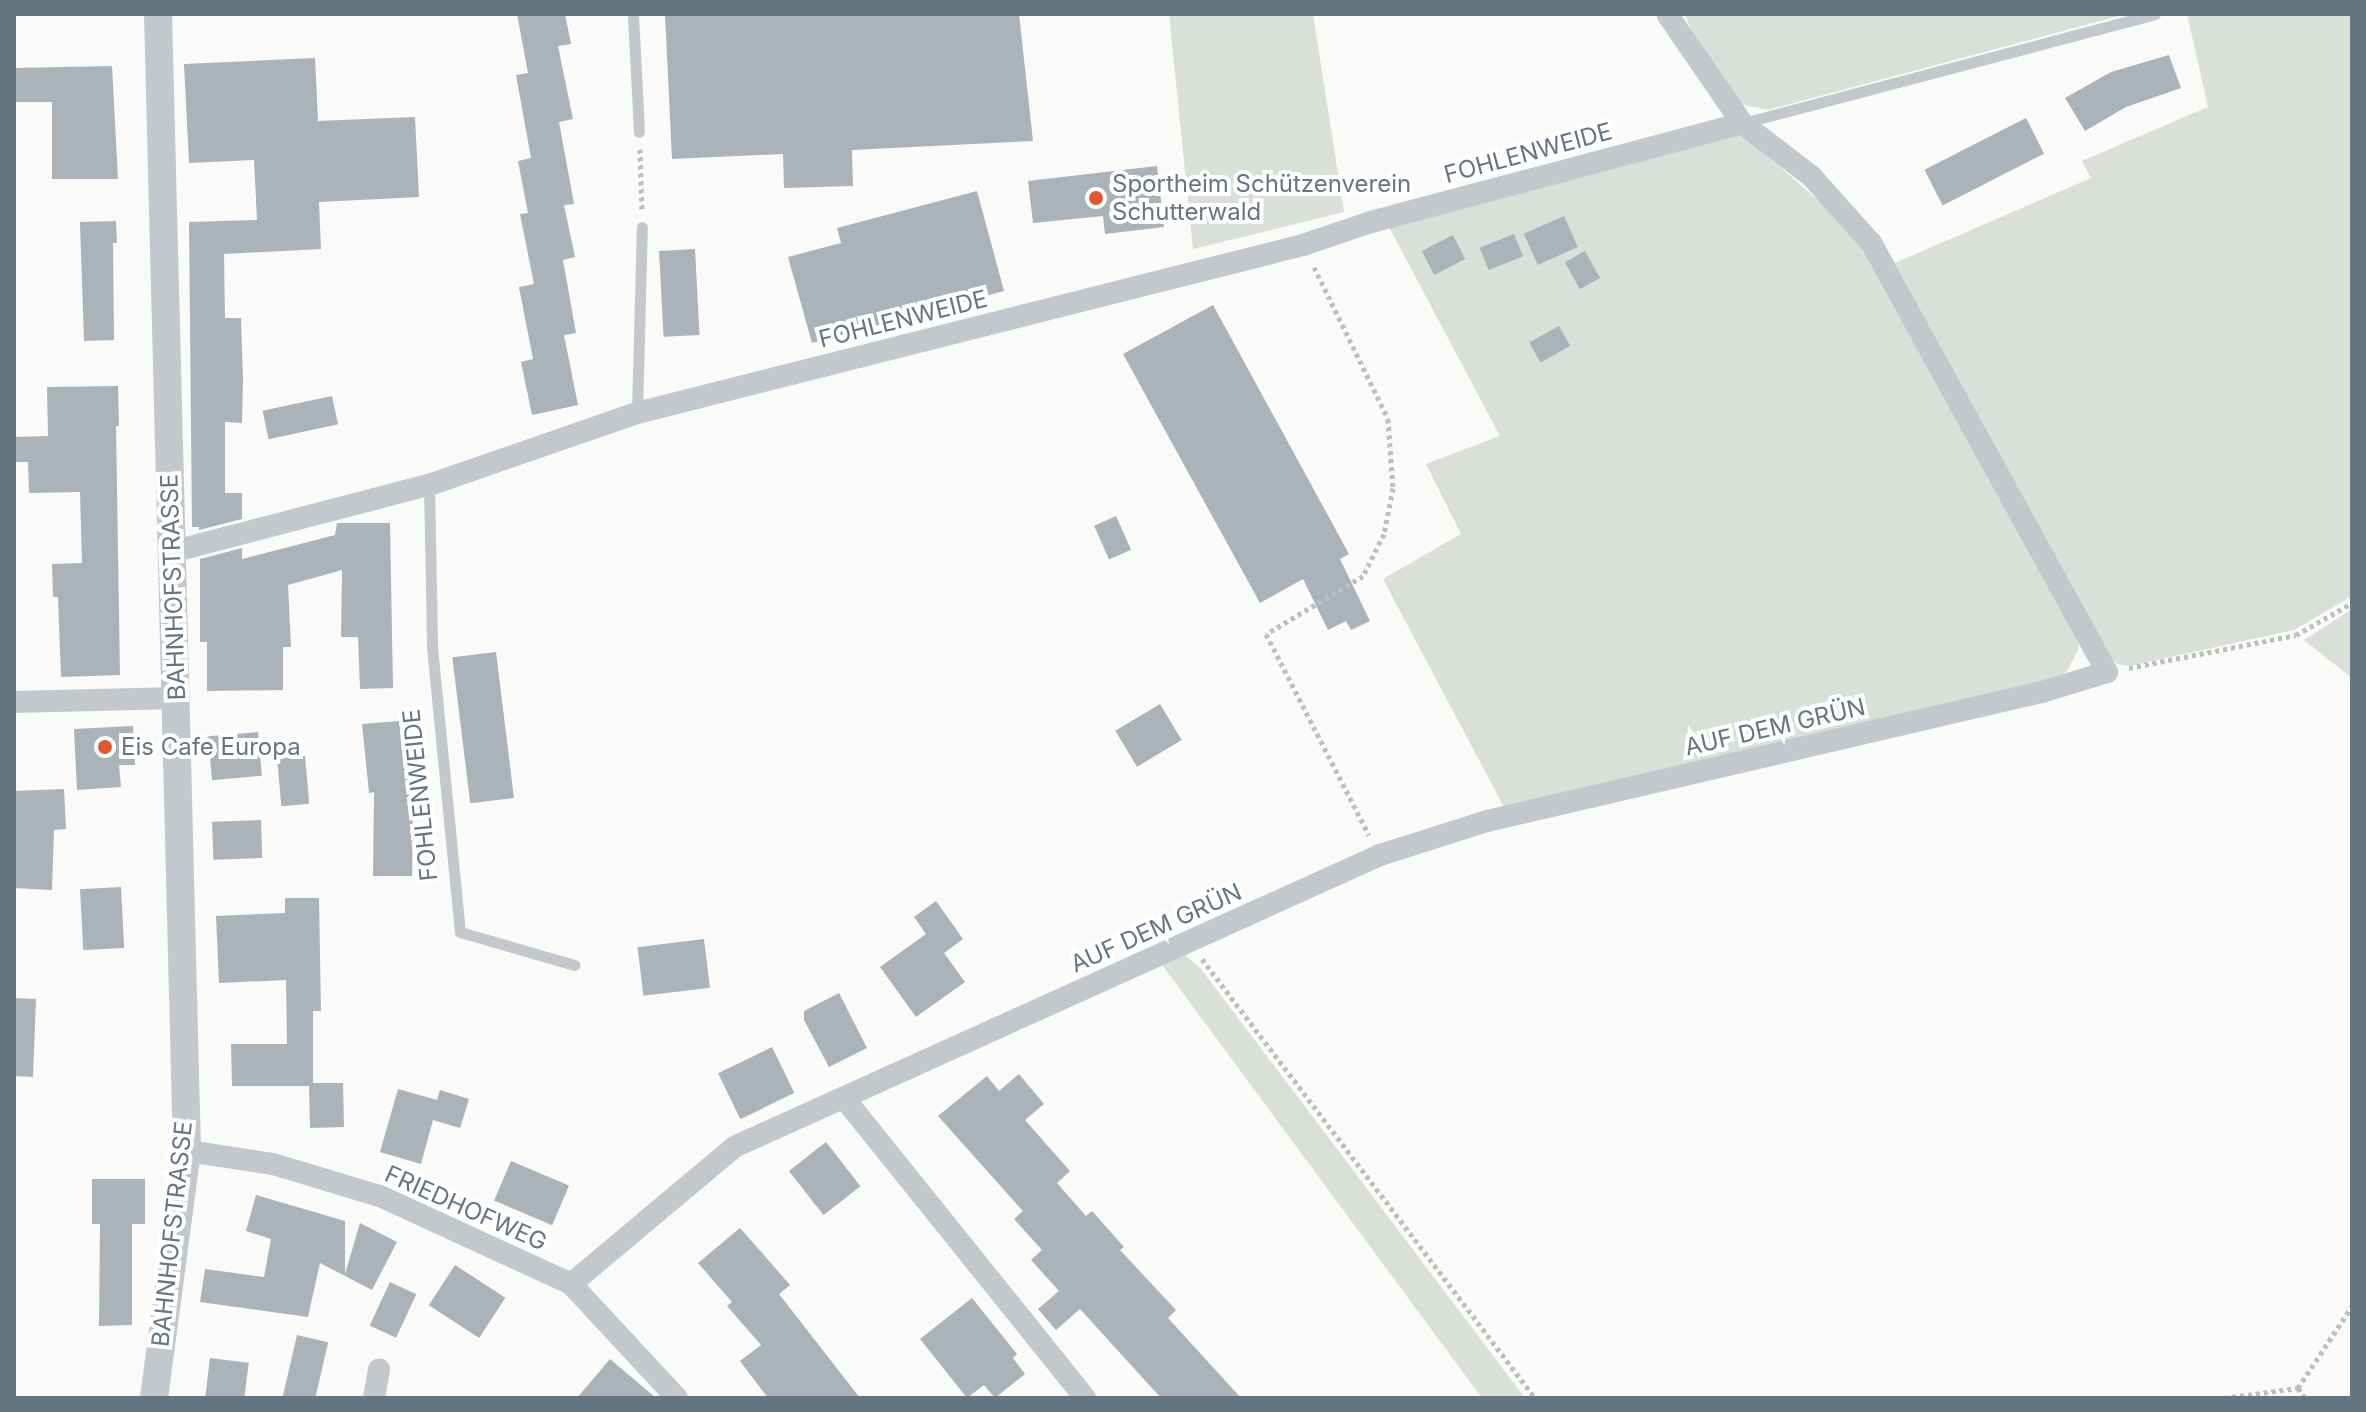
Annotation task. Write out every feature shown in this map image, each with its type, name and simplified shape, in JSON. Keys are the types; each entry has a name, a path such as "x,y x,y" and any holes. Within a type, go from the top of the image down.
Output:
{"street":[{"name":"BAHNHOFSTRASSE","path":"154,1398 187,1151 158,14"},
{"path":"1667,14 1674,29 1742,123 1811,176 1871,243 2107,672"},
{"name":"FOHLENWEIDE","path":"171,552 429,485 637,413 1303,245 1371,222 1742,123"},
{"name":"AUF DEM GRÜN","path":"571,1284 734,1147 1020,1015 1188,944 1380,855 1487,821 2042,692 2107,672"},
{"path":"14,702 177,698"},
{"path":"844,1098 1085,1398"},
{"name":"FRIEDHOFWEG","path":"187,1151 273,1164 380,1196 571,1284 677,1398"},
{"path":"374,1398 379,1369"}],"lane":[{"path":"633,14 639,132"},
{"name":"FOHLENWEIDE","path":"1742,123 2155,14"},
{"path":"637,413 642,227"},
{"name":"FOHLENWEIDE","path":"429,485 432,647 460,932 574,965"}],"path":[{"path":"639,132 642,227"},
{"path":"1303,245 1388,419 1393,488 1384,534 1363,576 1266,634 1380,855"},
{"path":"2107,672 2296,635 2352,603"},
{"path":"1188,944 1535,1398"},
{"path":"2224,1398 2298,1388 2352,1306"},
{"path":"2298,1388 2305,1398"}],"shaded area":[{"path":"1169,14 1313,14 1344,212 1193,249"},
{"path":"1685,14 2126,14 1768,110 1744,105 1727,92 1698,47"},
{"path":"2187,14 2352,14 2352,596 2294,630 2130,666 2117,664 2110,657 1895,263 2091,178 2082,161 2208,107"},
{"path":"1744,135 1831,212 1861,248 2076,634 2079,648 2067,671 2054,682 1506,811 1383,579 1461,534 1426,464 1500,436 1389,227 1710,141"},
{"path":"2352,609 2352,678 2304,640"},
{"path":"1185,955 1201,969 1525,1398 1482,1398 1160,962"}],"building":[{"path":"517,14 565,14 571,44 558,46 573,119 559,122 574,204 564,205 575,257 563,260 576,333 564,335 578,405 532,415 521,362 533,359 519,287 534,284 520,214 528,213 518,161 531,158 516,75 528,73"},
{"path":"665,14 1019,14 1033,141 852,150 853,186 784,188 783,154 672,159"},
{"path":"2169,55 2181,88 2126,107 2085,131 2065,98 2111,72"},
{"path":"315,58 318,121 415,117 419,197 319,202 321,249 224,254 225,318 241,318 243,379 242,423 225,422 225,493 242,493 242,519 199,530 199,527 192,527 189,222 257,220 254,160 189,163 184,64"},
{"path":"112,66 118,179 52,179 52,102 14,102 14,68"},
{"path":"2026,118 2044,154 1943,205 1924,170"},
{"name":"Sportheim Schützenverein Schutterwald","path":"1157,166 1164,227 1105,234 1103,216 1033,223 1028,181"},
{"path":"977,191 1004,291 812,343 788,257 841,243 837,228"},
{"path":"1564,216 1578,247 1538,265 1524,234"},
{"path":"116,221 117,243 113,243 114,340 84,341 80,222"},
{"path":"1514,234 1523,256 1489,270 1480,248"},
{"path":"1453,235 1465,259 1434,275 1422,251"},
{"path":"695,249 700,335 664,337 659,251"},
{"path":"1585,251 1600,278 1580,289 1565,262"},
{"path":"1213,305 1349,554 1340,559 1370,621 1351,630 1346,621 1328,630 1303,579 1260,603 1123,354"},
{"path":"1559,326 1570,346 1540,363 1529,342"},
{"path":"118,386 120,675 61,677 58,597 53,597 52,564 82,563 80,492 29,493 28,462 14,462 14,437 48,436 47,387"},
{"path":"332,396 338,424 269,439 263,411"},
{"path":"1116,516 1131,550 1109,560 1094,526"},
{"path":"337,523 390,523 393,688 360,689 358,637 341,637 342,570 288,585 291,647 283,647 283,690 207,691 207,642 200,642 200,559 242,548 242,559 335,535"},
{"path":"496,652 514,798 470,803 452,657"},
{"path":"1160,704 1182,740 1137,767 1115,731"},
{"path":"399,721 413,824 412,876 373,876 374,792 369,793 362,724"},
{"path":"133,726 135,765 119,765 121,787 77,790 74,729"},
{"path":"258,732 262,776 212,780 208,736"},
{"path":"305,756 309,804 281,806 277,758"},
{"path":"64,789 66,829 54,830 52,890 14,888 14,791"},
{"path":"261,820 262,858 213,860 212,822"},
{"path":"121,887 124,948 83,950 80,889"},
{"path":"285,898 319,898 321,1011 313,1011 313,1083 343,1083 344,1127 310,1128 309,1086 232,1086 231,1044 287,1044 286,980 219,983 216,916 285,913"},
{"path":"936,901 963,939 944,953 965,982 916,1017 880,967 926,934 914,917"},
{"path":"704,939 710,988 643,996 637,947"},
{"path":"839,993 867,1048 829,1067 804,1020 804,1011"},
{"path":"14,998 36,999 33,1077 14,1076"},
{"path":"772,1047 794,1093 740,1119 718,1073"},
{"path":"1019,1074 1044,1104 1025,1120 1070,1171 1057,1183 1086,1216 1092,1211 1124,1247 1120,1250 1176,1310 1168,1318 1241,1398 1161,1398 1080,1309 1056,1330 1038,1309 1059,1291 1031,1260 1042,1250 1014,1219 1023,1211 938,1116 987,1076 999,1091"},
{"path":"398,1089 437,1100 440,1090 469,1099 460,1128 433,1120 421,1164 380,1152"},
{"path":"826,1142 860,1186 823,1215 789,1171"},
{"path":"511,1161 569,1186 552,1225 494,1201"},
{"path":"92,1179 145,1179 145,1224 132,1224 132,1325 99,1326 100,1224 92,1224"},
{"path":"256,1195 345,1221 345,1274 360,1223 397,1242 372,1290 320,1263 308,1317 200,1302 205,1269 264,1277 271,1239 246,1231"},
{"path":"740,1228 790,1285 779,1294 860,1398 768,1398 740,1361 761,1345 727,1306 732,1302 698,1263"},
{"path":"455,1265 505,1298 479,1338 429,1305"},
{"path":"390,1282 416,1294 396,1338 370,1326"},
{"path":"972,1298 1017,1354 1013,1358 1025,1374 995,1398 984,1385 967,1398 920,1339"},
{"path":"297,1335 328,1342 315,1398 283,1397"},
{"path":"210,1358 249,1363 244,1398 205,1398"},
{"path":"610,1359 656,1398 577,1398"}],"place":[{"name":"Sportheim Schützenverein Schutterwald","path":"1096,198"},
{"name":"Eis Cafe Europa","path":"105,747"}]}
